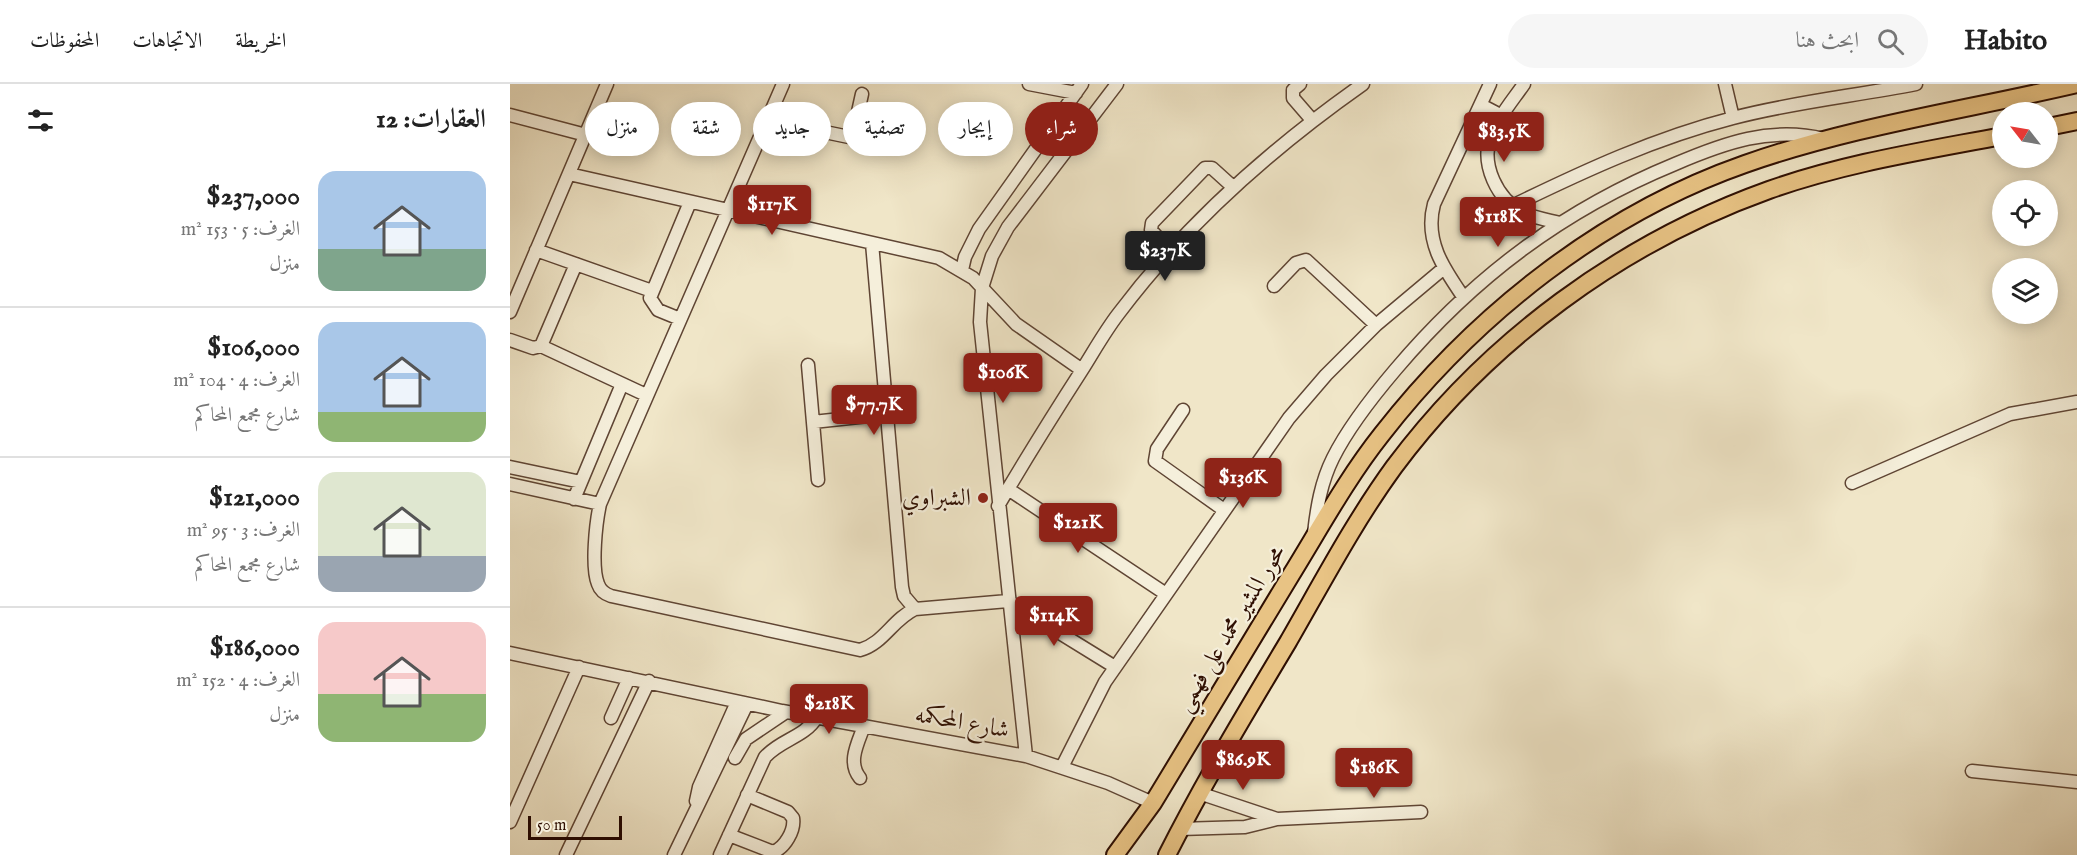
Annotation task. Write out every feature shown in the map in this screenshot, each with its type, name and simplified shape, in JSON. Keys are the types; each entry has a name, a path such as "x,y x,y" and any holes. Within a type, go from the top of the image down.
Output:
{"main road":[{"name":"محور المشير محمد على فهمي","path":"1115,855 1153,803 1359,466 1402,408 1480,327 1541,276 1628,219 1684,189 1744,164 1824,139 2077,84"},
{"path":"2058,125 2077,121"},
{"path":"1167,855 1199,793 1383,484 1441,410 1525,330 1620,262 1682,228 1730,206 1769,190 1849,165 1992,138"}],"street":[{"path":"600,102 608,84"},
{"path":"775,102 783,84"},
{"path":"962,270 965,257 979,230 1079,89 1029,84"},
{"path":"1026,756 980,322 982,288 992,256 1008,227 1117,84"},
{"path":"1300,84 1293,90 1293,98 1312,120"},
{"path":"998,506 1119,312 1171,252 1233,188 1312,120 1363,84"},
{"path":"1464,298 1444,268 1432,240 1431,217 1434,204 1490,84"},
{"path":"1524,84 1490,136 1488,159 1494,182 1512,206 1535,217 1560,223"},
{"path":"1725,84 1732,118"},
{"path":"1512,206 1622,154 1732,118 1885,87 1916,84"},
{"path":"831,133 849,137 854,130 862,94"},
{"path":"1480,105 1502,116"},
{"path":"510,115 585,135"},
{"path":"1313,540 1320,495 1341,444 1383,384 1464,298 1516,252 1560,223 1648,175 1751,137 1788,133 1824,139"},
{"path":"510,312 585,137"},
{"path":"753,152 600,504 596,576 600,589 611,596 860,650 870,647 905,614 915,609 1008,601 1115,668"},
{"path":"1171,252 1151,230 1152,223 1159,215 1208,167 1233,188"},
{"path":"569,174 939,258 962,270 1016,324 1082,370"},
{"path":"680,319 652,305 652,291 690,202"},
{"path":"872,243 904,596 915,609"},
{"path":"537,250 652,291"},
{"path":"1274,286 1296,263 1306,260 1376,325"},
{"path":"541,346 576,264"},
{"path":"1062,766 1097,697 1115,668 1289,418 1326,375 1376,325 1444,268"},
{"path":"510,340 533,348 541,346 646,395"},
{"path":"808,365 818,480"},
{"path":"574,498 622,384"},
{"path":"1852,483 1996,419 2023,410 2077,402"},
{"path":"1183,410 1157,449 1155,461 1224,510"},
{"path":"813,422 887,414"},
{"path":"510,467 581,482"},
{"path":"510,484 600,504"},
{"path":"1008,489 1166,594"},
{"name":"شارع المحكمه","path":"510,653 786,712 1026,756 1108,783 1153,803"},
{"path":"510,822 579,667"},
{"path":"611,718 629,678"},
{"path":"566,855 592,797 598,773 645,681"},
{"path":"674,855 696,805 699,787 742,703"},
{"path":"735,758 746,739 786,712"},
{"path":"720,855 747,795 770,752 802,734 817,717"},
{"path":"860,778 854,759 864,726"},
{"path":"1972,771 2077,782"},
{"path":"1199,793 1277,819"},
{"path":"729,835 773,852 783,847 793,828 793,818 788,812 747,795"},
{"path":"1180,829 1245,827 1277,819 1421,812"}],"place":[{"name":"الشبراوي","path":"983,498"}]}
